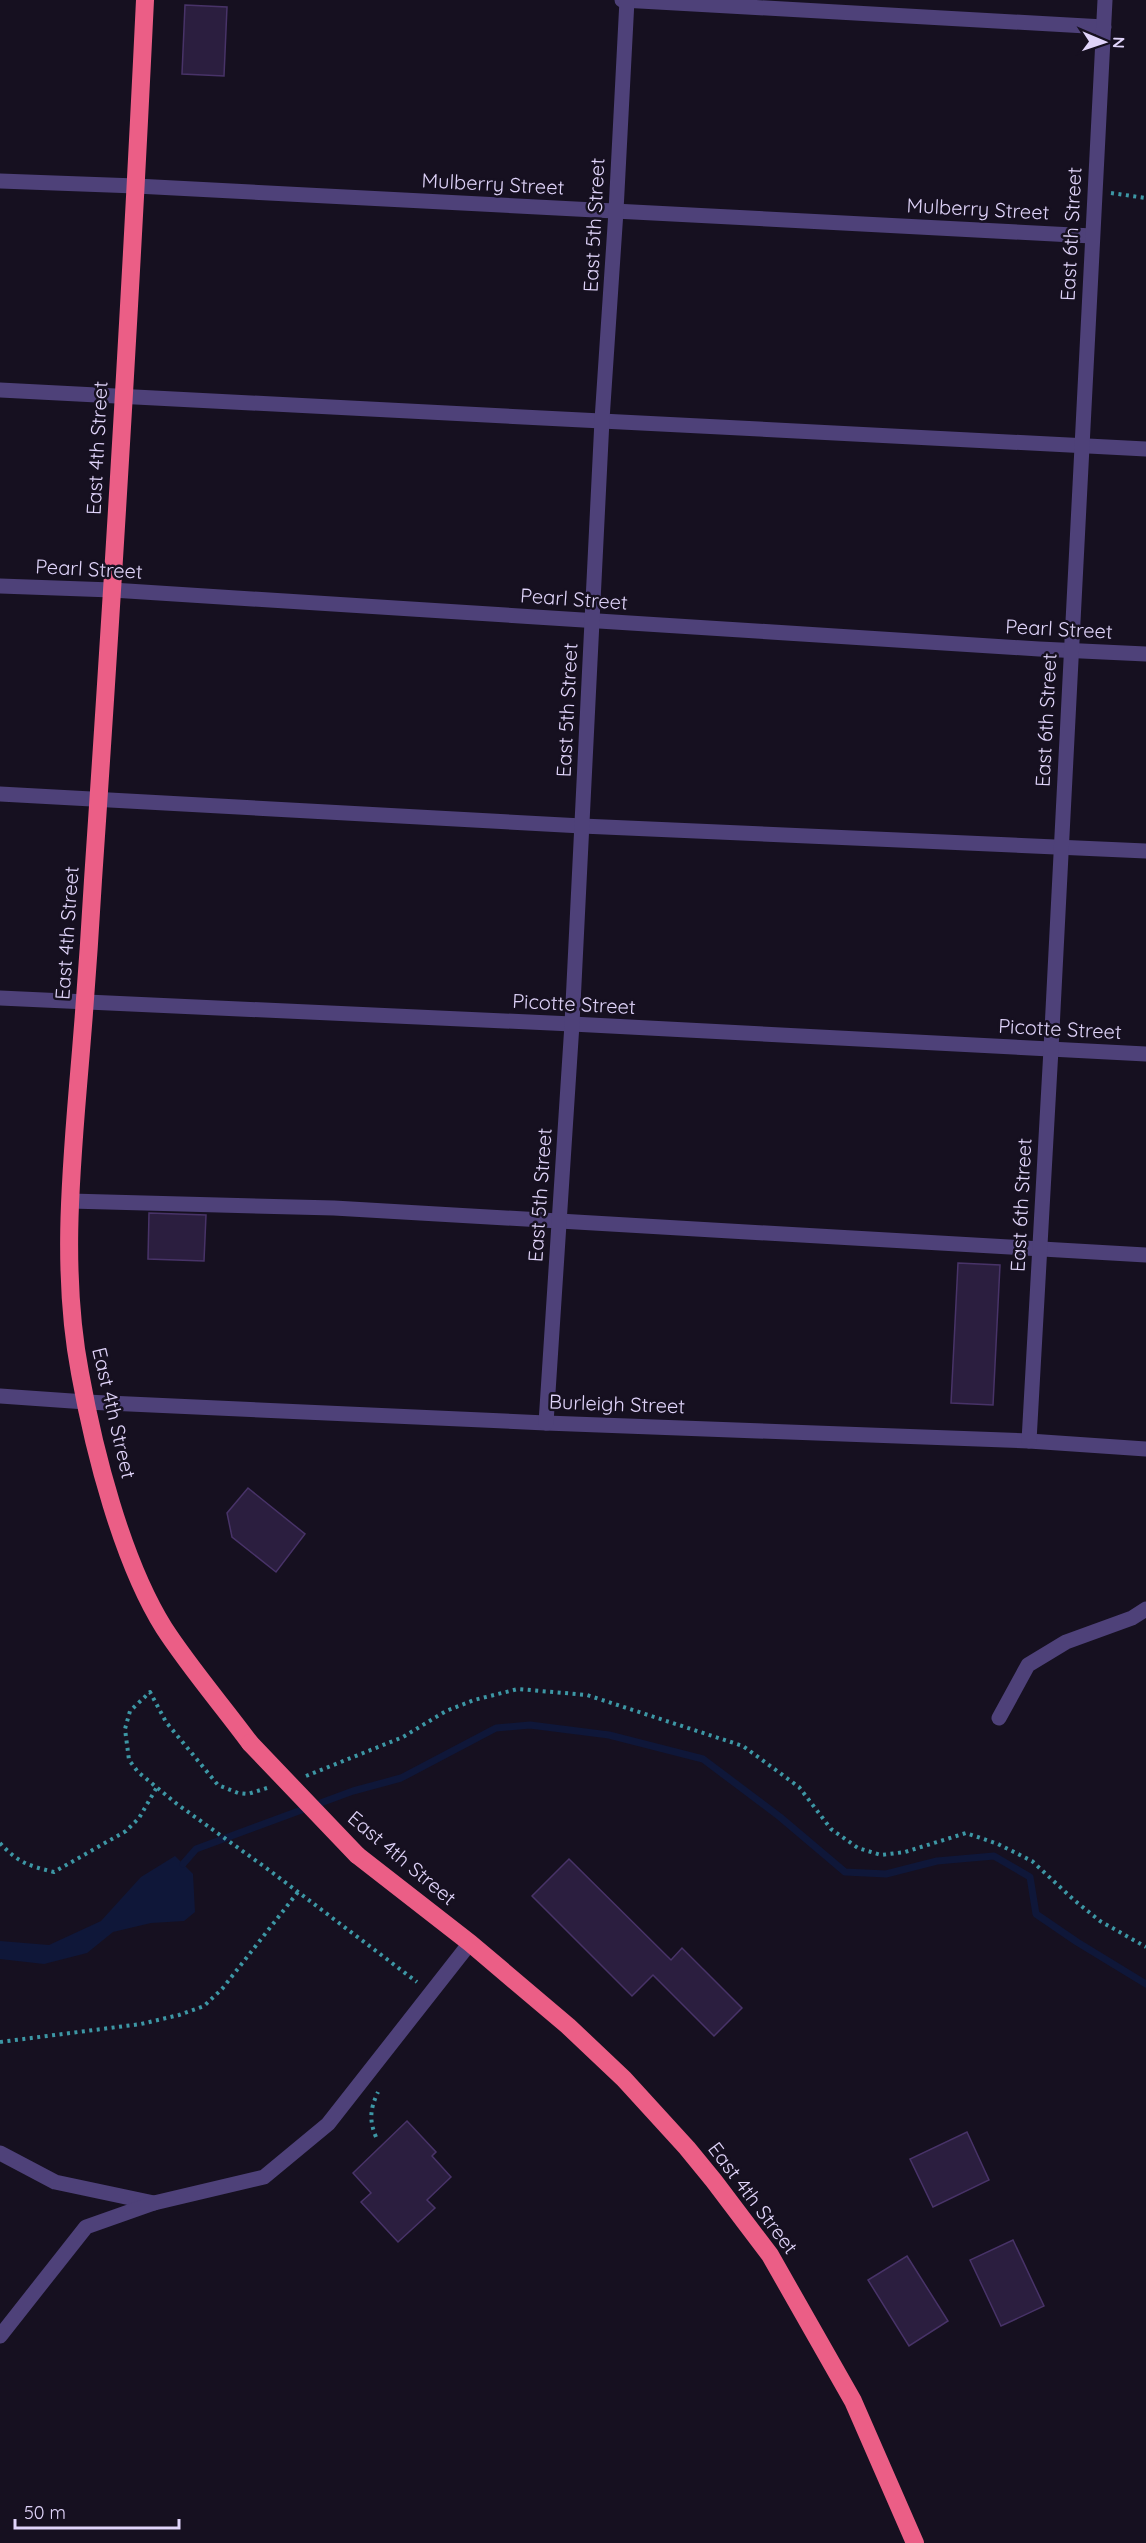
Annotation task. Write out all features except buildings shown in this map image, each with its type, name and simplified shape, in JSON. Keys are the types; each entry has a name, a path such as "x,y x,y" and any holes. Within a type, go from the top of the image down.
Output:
{"highway":[{"name":"East 4th Street","path":"145,0 112,590 70,1201 75,1344 86,1402 117,1521 140,1579 163,1627 250,1743 357,1855 470,1943 568,2026 624,2079 687,2148 770,2254 853,2401 915,2543"}],"street":[{"path":"622,0 1104,27"},
{"name":"East 5th Street","path":"546,1423 572,1024 602,420 627,0"},
{"name":"East 6th Street","path":"1029,1442 1105,0"},
{"name":"Mulberry Street","path":"0,181 136,186 1092,236"},
{"path":"0,390 1146,449"},
{"name":"Pearl Street","path":"0,586 112,590 1146,654"},
{"path":"0,794 582,826 1146,851"},
{"name":"Picotte Street","path":"0,998 572,1024 1146,1054"},
{"path":"70,1201 334,1208 1146,1255"},
{"name":"Burleigh Street","path":"0,1396 86,1402 1029,1442 1146,1449"},
{"path":"999,1718 1028,1665 1066,1642 1132,1618 1146,1609"},
{"path":"0,2336 86,2227 154,2203 264,2177 328,2124 470,1943"},
{"path":"0,2153 55,2182 154,2203"}],"path":[{"path":"1110,193 1146,198"},
{"path":"302,1778 403,1737 446,1712 474,1700 518,1689 587,1695 742,1746 799,1787 831,1829 858,1848 881,1855 905,1852 966,1833 998,1844 1032,1861 1100,1921 1146,1947"},
{"path":"270,1787 248,1794 238,1793 218,1785 166,1722 150,1692 130,1711 124,1729 129,1760 177,1804 269,1870 429,1993"},
{"path":"0,1843 27,1865 54,1872 126,1831 139,1818 158,1787"},
{"path":"0,2042 141,2024 204,2006 222,1989 298,1892"},
{"path":"376,2137 369,2121 372,2105 384,2084"}],"water":[{"path":"175,1856 193,1874 195,1912 184,1921 151,1923 113,1932 87,1953 44,1964 0,1959 0,1941 49,1945 101,1921 141,1877"}],"waterway":[{"path":"183,1864 196,1849 353,1791 401,1778 496,1728 530,1725 609,1735 703,1759 780,1817 845,1872 886,1874 937,1861 994,1856 1030,1877 1036,1914 1146,1984"}]}
